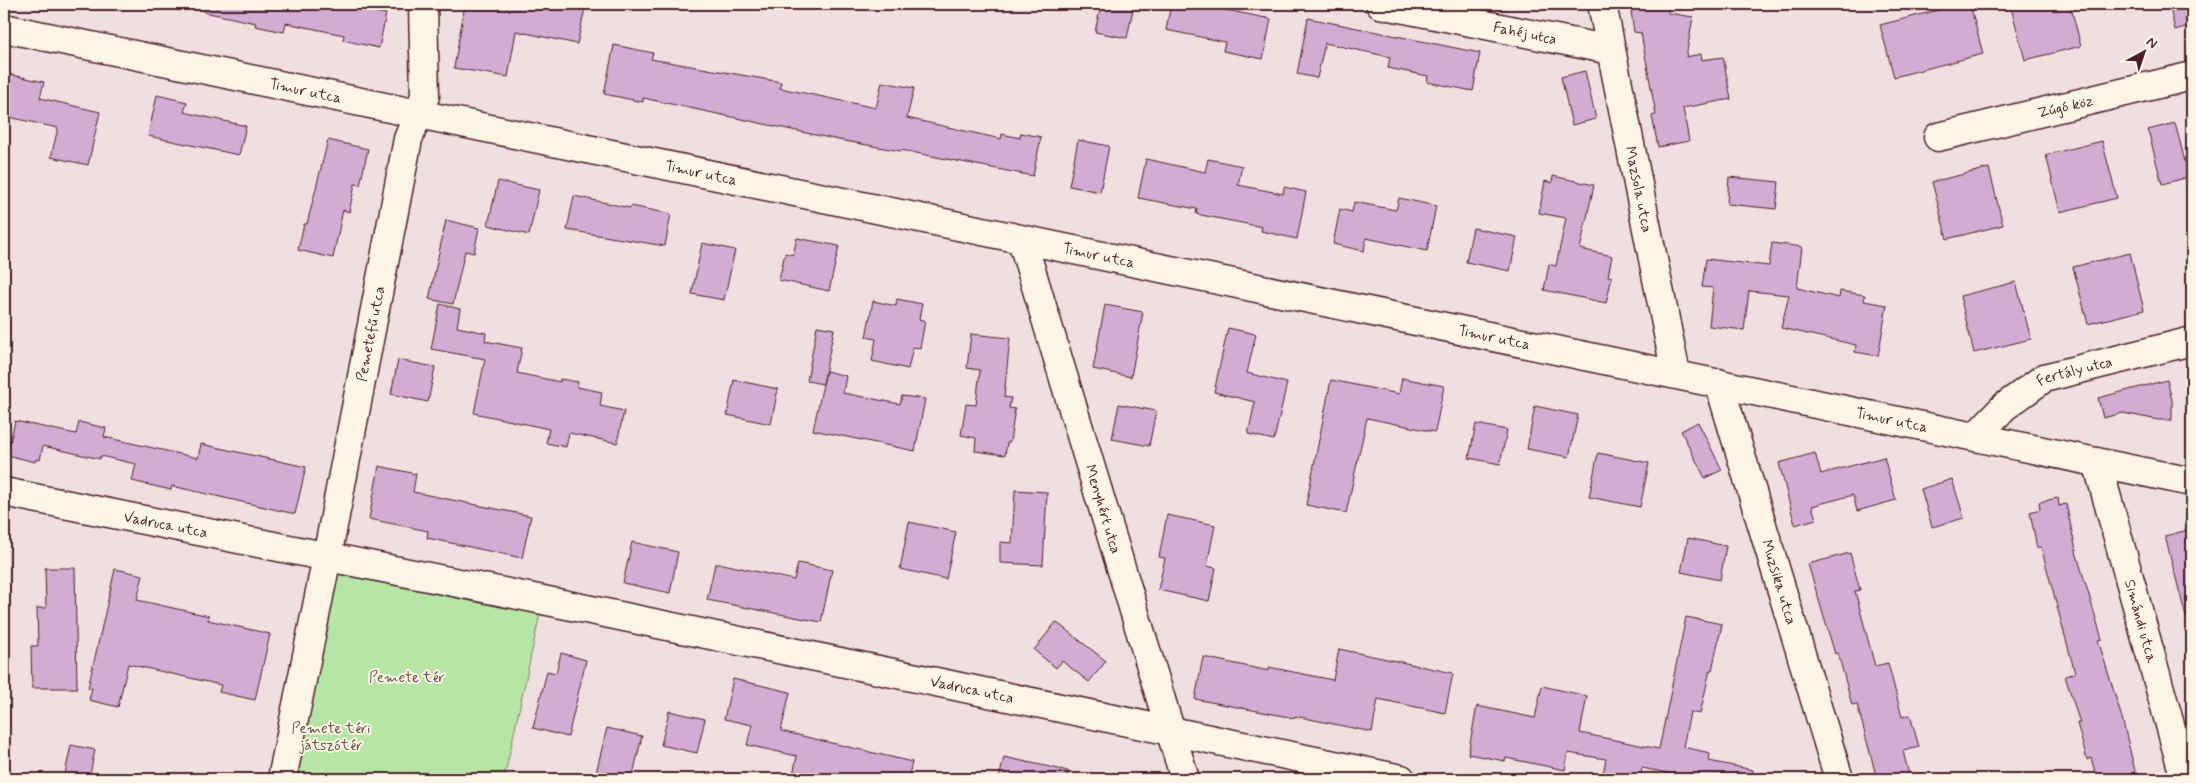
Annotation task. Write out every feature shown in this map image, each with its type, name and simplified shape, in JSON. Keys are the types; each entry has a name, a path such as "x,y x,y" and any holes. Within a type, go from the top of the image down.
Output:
{"street":[{"name":"Pemetefű utca","path":"328,557 408,139 425,96 423,4"},
{"name":"Fahéj utca","path":"1380,4 1611,50"},
{"name":"Mazsola utca","path":"1602,4 1676,374"},
{"name":"Timur utca","path":"4,28 2192,482"},
{"name":"Zúgó köz","path":"1938,137 2192,76"},
{"name":"Menyhért utca","path":"1022,240 1185,779"},
{"name":"Fertály utca","path":"1976,436 2004,407 2044,378 2192,341"},
{"name":"Muzsika utca","path":"1719,383 1839,779"},
{"name":"Simándi utca","path":"2097,462 2185,779"},
{"name":"Vadruca utca","path":"4,492 543,600 1401,779"},
{"path":"282,779 328,557"}],"green space":[{"name":"Pemete tér","path":"327,557 543,600 504,779 282,779"}],"building":[{"path":"204,4 350,4 350,7 386,14 379,48 343,40 344,35 286,23 284,32 255,26 256,23 204,12"},
{"path":"465,4 586,4 577,44 516,31 508,77 454,68"},
{"path":"1101,4 1134,4 1127,38 1095,32"},
{"path":"1171,4 1197,4 1271,19 1263,59 1223,51 1225,42 1166,30"},
{"path":"1630,4 1667,4 1668,13 1693,17 1686,57 1701,54 1702,60 1723,57 1731,99 1683,108 1689,141 1658,147 1652,116 1656,115 1641,33 1634,32"},
{"path":"1962,4 1970,4 1983,54 1894,77 1880,25"},
{"path":"2010,4 2070,4 2081,46 2025,60"},
{"path":"2169,4 2192,4 2192,25 2175,30"},
{"path":"1308,18 1480,53 1473,91 1427,82 1428,76 1388,68 1390,57 1325,43 1317,78 1297,74"},
{"path":"614,45 653,53 651,59 781,82 780,88 876,108 882,82 914,88 907,118 1001,139 1002,134 1020,138 1021,133 1041,137 1033,176 839,140 643,98 643,102 604,94"},
{"path":"1585,71 1596,119 1572,125 1561,77"},
{"path":"8,74 44,82 40,98 100,112 88,165 51,157 58,128 4,116 4,94"},
{"path":"157,95 187,102 184,112 246,126 239,155 148,136"},
{"path":"2175,123 2189,177 2162,184 2148,130"},
{"path":"328,140 368,149 360,185 355,184 349,212 343,210 333,258 298,250 304,224 307,224"},
{"path":"1078,140 1109,146 1100,192 1069,186"},
{"path":"2102,141 2117,198 2060,212 2046,155"},
{"path":"1146,159 1205,172 1208,159 1242,166 1238,185 1283,194 1284,187 1306,192 1297,239 1261,231 1262,227 1196,214 1197,209 1138,198"},
{"path":"1989,168 2003,225 1947,239 1932,182"},
{"path":"1553,176 1594,185 1580,249 1612,256 1608,276 1612,277 1606,303 1544,290 1549,264 1556,266 1566,218 1539,213 1545,181 1552,183"},
{"path":"1729,177 1779,182 1776,209 1727,204"},
{"path":"498,181 539,190 529,235 488,225"},
{"path":"574,196 630,208 631,206 671,214 665,246 567,230"},
{"path":"1399,198 1436,206 1427,251 1366,238 1364,251 1333,244 1340,209 1352,212 1354,202 1396,210"},
{"path":"446,220 479,228 474,253 465,251 453,304 429,299"},
{"path":"1473,228 1517,237 1510,271 1466,262"},
{"path":"797,238 839,246 829,291 779,280 785,253 793,255"},
{"path":"702,243 735,250 724,300 692,294"},
{"path":"1772,243 1802,247 1797,288 1839,298 1840,291 1865,295 1864,301 1887,305 1878,356 1855,352 1856,345 1781,328 1789,295 1749,291 1744,330 1709,326 1713,288 1702,287 1706,259 1769,266"},
{"path":"2130,253 2144,310 2088,324 2073,267"},
{"path":"2016,282 2031,339 1974,353 1960,296"},
{"path":"897,299 922,304 919,319 925,321 920,348 913,347 908,369 872,361 876,339 866,337 873,301 896,306"},
{"path":"440,304 460,309 457,327 486,333 485,341 522,348 517,373 560,382 560,379 578,382 577,387 602,392 600,406 624,411 617,443 569,433 566,447 546,443 549,429 474,413 485,359 431,349"},
{"path":"1105,305 1143,312 1131,377 1093,369"},
{"path":"817,326 834,329 823,384 807,381"},
{"path":"1228,328 1256,334 1247,373 1287,383 1274,440 1248,434 1255,402 1214,392"},
{"path":"971,334 1010,338 1004,397 1011,398 1009,408 1015,409 1010,442 1007,443 1005,455 975,451 976,438 961,435 966,404 976,405 980,370 967,368"},
{"path":"398,360 435,367 428,402 391,394"},
{"path":"826,371 846,376 843,393 900,404 902,396 925,399 915,451 813,430"},
{"path":"1402,378 1444,386 1435,432 1367,418 1346,513 1306,505 1331,380 1399,394"},
{"path":"734,380 778,389 771,424 727,415"},
{"path":"2167,380 2172,400 2172,420 2158,420 2123,413 2103,418 2098,398"},
{"path":"1119,404 1156,411 1149,446 1112,439"},
{"path":"1535,406 1578,415 1569,457 1527,449"},
{"path":"15,421 76,434 79,422 106,428 104,437 198,458 201,444 306,467 295,514 172,486 171,490 132,481 136,464 100,456 100,459 43,446 40,460 36,459 35,462 7,455"},
{"path":"1698,422 1722,470 1705,478 1681,431"},
{"path":"1476,424 1507,430 1500,464 1469,458"},
{"path":"1598,453 1649,463 1640,507 1589,497"},
{"path":"1815,453 1821,474 1884,457 1896,500 1857,511 1853,495 1812,506 1816,519 1795,525 1779,463"},
{"path":"379,466 416,474 413,492 531,516 522,558 427,538 428,531 369,519"},
{"path":"1952,479 1964,518 1932,527 1921,489"},
{"path":"1015,490 1047,492 1043,565 1000,563 1000,542 1012,543"},
{"path":"2058,498 2059,506 2066,504 2077,555 2102,639 2098,640 2122,718 2137,779 2097,779 2091,758 2087,760 2077,723 2080,723 2065,676 2075,673 2041,547 2037,548 2030,512 2040,509 2039,502"},
{"path":"1167,515 1215,525 1207,566 1216,568 1209,601 1158,590 1165,558 1159,557"},
{"path":"909,522 956,532 946,579 900,569"},
{"path":"2192,529 2192,616 2186,617 2165,536"},
{"path":"1688,538 1726,546 1720,580 1681,572"},
{"path":"632,542 678,552 670,593 623,583"},
{"path":"1850,553 1860,590 1855,591 1875,666 1888,663 1902,717 1910,715 1919,747 1903,751 1910,779 1877,779 1857,704 1852,705 1838,653 1835,654 1808,564"},
{"path":"798,563 832,570 821,622 707,600 715,564 723,564 794,580"},
{"path":"45,568 75,568 77,688 32,688 31,646 38,646 37,608 46,608"},
{"path":"115,569 143,575 137,600 209,616 208,620 270,634 255,700 219,692 221,685 128,664 118,707 89,700 92,688 88,688"},
{"path":"1686,617 1722,624 1700,714 1690,712 1683,747 1710,753 1709,761 1753,770 1752,779 1698,779 1642,768 1640,779 1602,779 1606,759 1568,753 1565,770 1506,758 1505,761 1468,754 1477,706 1535,718 1542,686 1587,696 1580,733 1659,749"},
{"path":"1056,622 1106,661 1089,682 1062,661 1056,668 1034,650"},
{"path":"1339,649 1453,673 1445,713 1378,699 1372,732 1295,716 1294,718 1195,699 1203,657 1269,671 1269,667 1333,680"},
{"path":"561,653 586,660 568,737 533,728 547,671 556,673"},
{"path":"733,679 790,692 781,731 912,762 908,779 792,779 797,756 747,745 752,725 724,719"},
{"path":"669,711 705,719 697,753 661,745"},
{"path":"607,728 642,736 632,779 610,779 611,777 596,773"},
{"path":"71,745 95,750 89,779 64,779"},
{"path":"1004,757 1068,771 1068,779 999,779"}],"park label":[{"name":"Pemete téri játszótér","path":"331,736"}]}
